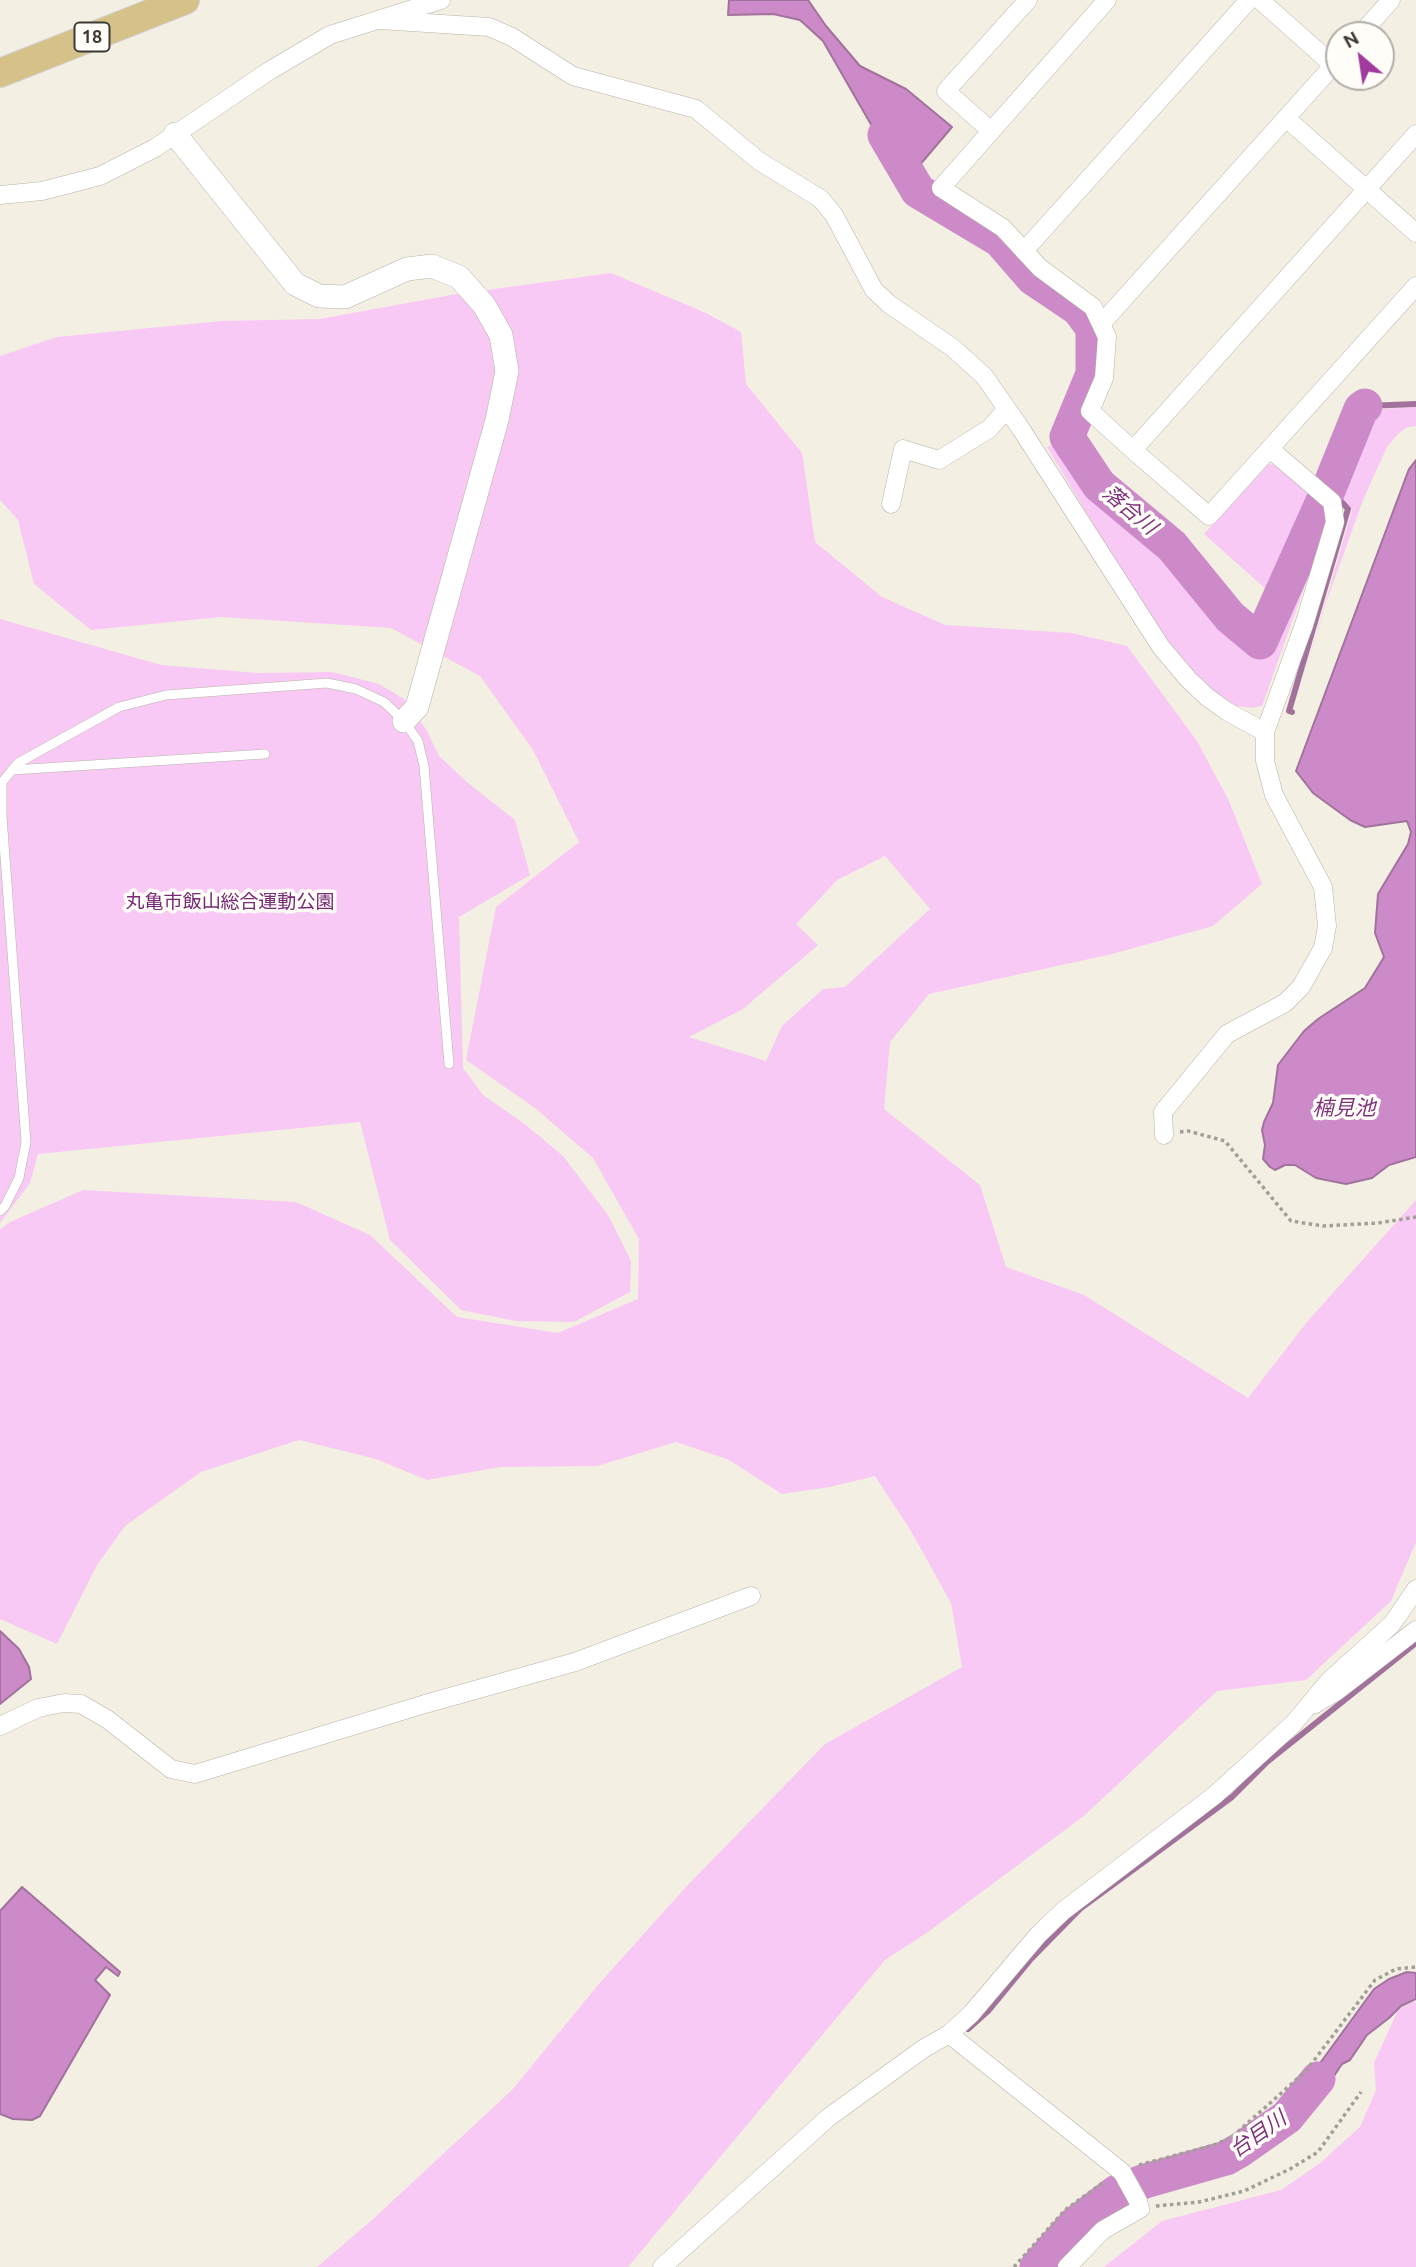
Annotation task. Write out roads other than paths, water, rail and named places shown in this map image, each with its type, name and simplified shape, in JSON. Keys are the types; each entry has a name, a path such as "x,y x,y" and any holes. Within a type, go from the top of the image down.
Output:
{"main road":[{"name":"18","path":"0,73 185,0"}],"street":[{"path":"0,195 42,191 100,176 155,148 269,71 330,35 441,0"},
{"path":"991,131 946,91 1028,0"},
{"path":"1107,0 941,188 1003,228 1040,268 1093,307 1107,337 1104,378 1090,411 1209,516 1416,286"},
{"path":"1024,251 1249,0"},
{"path":"1260,0 1325,53"},
{"path":"1372,21 1391,0"},
{"path":"380,20 489,27 512,37 573,76 696,109 759,161 821,199 834,215 874,290 889,304 953,348 984,376 1161,647 1207,697 1265,732"},
{"path":"1101,324 1325,74"},
{"path":"1286,118 1416,233"},
{"path":"175,134 295,284 319,296 345,298 407,269 432,266 460,277 484,305 501,335 507,371 497,420 417,708 404,720"},
{"path":"1133,450 1416,134"},
{"path":"891,504 903,449 939,460 989,429 1007,409"},
{"path":"1164,1135 1163,1112 1227,1034 1285,1003 1301,987 1323,948 1326,926 1323,887 1274,795 1267,776 1265,732 1322,569 1335,522 1332,502 1270,449"},
{"path":"662,2267 829,2117 948,2034 991,1993 1038,1935 1063,1910 1215,1795 1293,1724 1329,1681 1392,1624 1416,1589"},
{"path":"0,1726 37,1708 64,1703 81,1704 107,1719 172,1769 195,1774 425,1704 575,1662 751,1596"},
{"path":"1306,1709 1337,1691 1416,1630"},
{"path":"948,2034 1123,2174 1139,2205 1103,2230 1068,2267"}],"lane":[{"path":"0,1211 19,1178 26,1142 2,816 2,782 18,763 120,707 166,695 327,683 356,690 384,702 404,720 418,741 424,766 449,1064"},
{"path":"12,771 265,754"}],"water":[{"path":"729,0 808,0 860,66 906,89 952,127 907,180 896,168 823,41 800,20 773,14 728,15"},
{"name":"楠見池","path":"1416,460 1416,1157 1389,1165 1372,1178 1346,1184 1316,1178 1295,1165 1285,1165 1275,1170 1270,1167 1263,1159 1265,1145 1262,1130 1273,1103 1278,1065 1304,1031 1365,988 1384,957 1375,933 1378,894 1408,844 1411,832 1407,821 1365,827 1350,820 1313,793 1296,771 1409,469"},
{"path":"0,1631 19,1649 29,1667 31,1679 0,1704"},
{"path":"22,1887 120,1972 118,1976 106,1967 95,1980 110,1995 40,2116 32,2120 13,2119 0,2114 0,1911"},
{"path":"1407,1972 1416,1973 1416,1999 1401,2006 1367,2035 1350,2060 1342,2064 1320,2097 1295,2122 1283,2109 1374,1989"}],"waterway":[{"name":"落合川","path":"885,135 918,191 1000,240 1033,278 1079,309 1093,328 1093,374 1067,437 1099,485 1172,546 1230,617 1260,642 1361,409 1365,406"},
{"path":"1365,406 1416,404"},
{"name":"落合川","path":"1292,712 1289,711 1348,509 1329,488"},
{"path":"968,2029 988,2011 1030,1960 1081,1908 1232,1797 1267,1762 1416,1643"},
{"name":"台目川","path":"1037,2267 1075,2224 1117,2192 1145,2181 1226,2158 1287,2117 1318,2079"}],"park label":[{"name":"丸亀市飯山総合運動公園","path":"230,902"}]}
